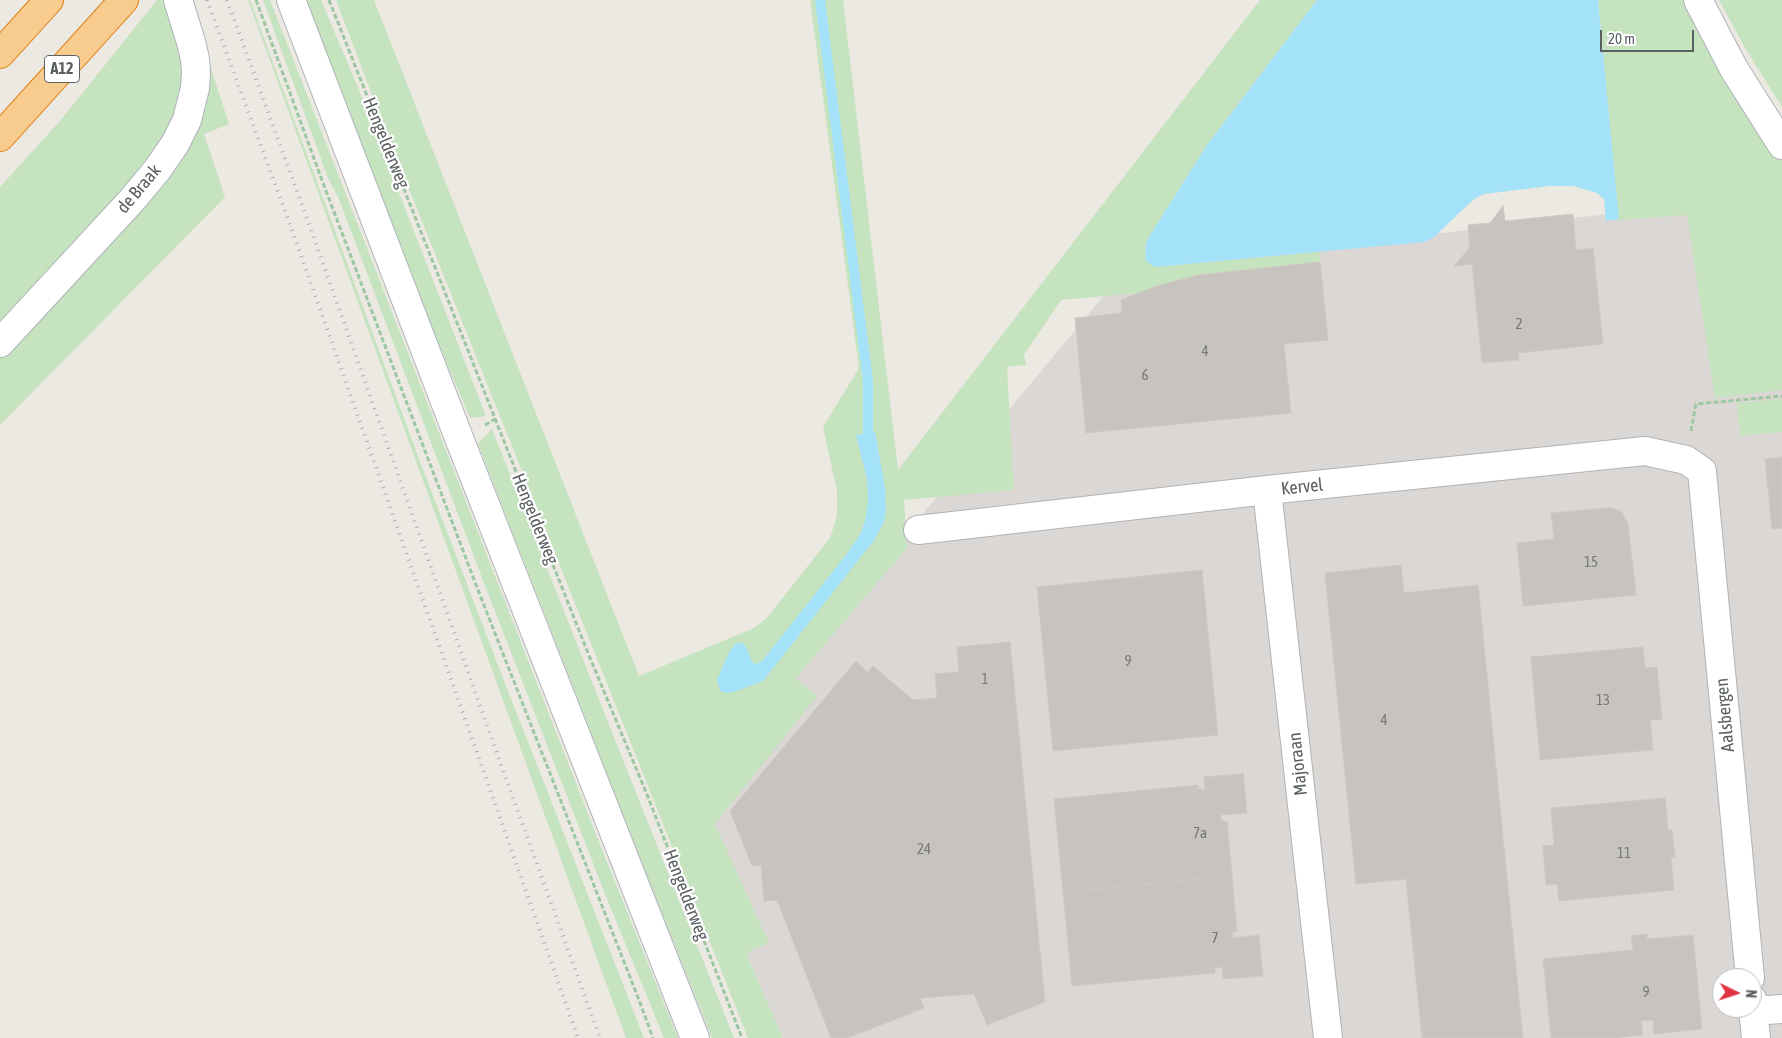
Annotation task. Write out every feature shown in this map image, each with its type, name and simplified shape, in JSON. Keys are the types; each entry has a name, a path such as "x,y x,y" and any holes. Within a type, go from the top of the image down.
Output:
{"highway":[{"path":"0,54 49,0"},
{"name":"A12","path":"0,137 124,0"}],"street":[{"name":"de Braak","path":"0,343 132,200 157,170 175,144 187,120 195,88 196,74 191,42 178,0"},
{"name":"Hengelderweg","path":"290,0 694,1038"},
{"path":"1698,0 1734,68 1782,145"},
{"name":"Kervel","path":"918,530 1267,490 1645,451 1686,460"},
{"name":"Aalsbergen","path":"1686,460 1702,471 1749,968"},
{"name":"Majoraan","path":"1267,490 1328,1038"},
{"path":"1762,1006 1782,1009"},
{"path":"1754,1018 1756,1038"}],"path":[{"path":"256,0 323,183 478,590 653,1038"},
{"name":"Hengelderweg","path":"329,0 588,653 648,797 742,1038"},
{"path":"1686,460 1696,404 1782,396"}],"shaded area":[{"path":"1776,195 1782,202 1782,1038 783,1038 700,846 702,779 1126,269"}],"green space":[{"path":"157,0 168,0 184,72 180,108 169,139 0,335 0,187 60,121"},
{"path":"189,0 229,124 204,134 225,197 0,425 0,356 190,140"},
{"path":"248,0 250,0 419,459 644,1038 626,1038"},
{"path":"263,0 270,0 599,842 678,1038 664,1038 607,899 484,583 339,199 328,178"},
{"path":"305,0 321,0 357,85 486,416 470,418 420,300"},
{"path":"336,0 374,0 639,676 754,628 766,619 830,538 837,516 837,491 823,427 859,368 810,0 843,0 898,470 1260,0 1317,0 1207,145 1147,240 1145,250 1155,267 1319,252 1320,262 1199,275 1176,280 1139,293 1061,300 1024,355 1026,365 1007,367 1014,490 904,500 907,548 796,678 817,696 715,824 769,943 746,953 783,1038 748,1038 385,129"},
{"path":"1598,0 1689,0 1738,92 1782,160 1782,390 1715,398 1687,215 1606,221 1604,199 1597,193 1574,186 1549,186 1484,194 1474,199 1467,206 1603,52"},
{"path":"1719,0 1782,0 1782,107 1745,48"},
{"path":"1782,399 1782,432 1740,436 1737,403"},
{"path":"492,429 734,1038 712,1038 648,878 478,444"}],"water":[{"path":"1317,0 1598,0 1619,219 1606,221 1604,199 1597,193 1574,186 1549,186 1484,194 1474,199 1433,238 1424,242 1155,267 1146,261 1145,250 1147,240 1207,145"},
{"path":"875,432 885,487 886,510 884,522 875,539 763,681 734,692 720,691 717,680 729,652 736,643 743,643 752,662 757,664 762,661 846,555 861,533 868,502 867,479 856,435"}],"building":[{"path":"1503,206 1505,221 1573,214 1576,250 1593,248 1603,344 1518,353 1519,360 1482,363 1472,264 1454,266 1470,247 1468,225 1490,223"},
{"path":"1320,262 1328,340 1284,344 1291,413 1086,433 1075,318 1122,313 1121,300 1157,286 1199,275"},
{"path":"1782,457 1782,528 1772,529 1765,459"},
{"path":"1608,508 1621,512 1628,523 1636,595 1523,606 1517,543 1554,539 1551,513"},
{"path":"1401,565 1404,593 1478,585 1523,1038 1422,1038 1406,879 1356,884 1325,573"},
{"path":"1202,570 1218,735 1053,751 1037,587"},
{"path":"1010,642 1045,1002 987,1025 974,994 920,998 924,1008 848,1038 831,1038 777,900 764,901 761,865 752,866 730,811 856,661 867,672 873,666 913,700 937,698 935,674 959,672 957,647"},
{"path":"1643,647 1645,668 1657,667 1662,719 1650,720 1653,750 1540,760 1531,657"},
{"path":"1242,773 1247,813 1221,815 1221,821 1227,821 1232,876 1063,892 1054,799 1198,785 1198,789 1205,789 1204,777"},
{"path":"1665,798 1668,830 1672,829 1675,858 1671,858 1674,890 1559,901 1557,884 1546,885 1543,846 1554,845 1551,808"},
{"path":"1232,876 1237,932 1232,932 1233,938 1259,935 1263,976 1223,979 1222,967 1215,968 1215,973 1072,986 1063,892"},
{"path":"1647,934 1647,939 1693,935 1702,1029 1654,1034 1653,1020 1641,1021 1643,1035 1613,1038 1551,1038 1543,959 1633,950 1631,936"}],"waterway":[{"path":"820,0 868,381 868,433"}],"railway":[{"path":"207,0 292,230 578,1038"},
{"path":"227,0 600,1038"}]}
